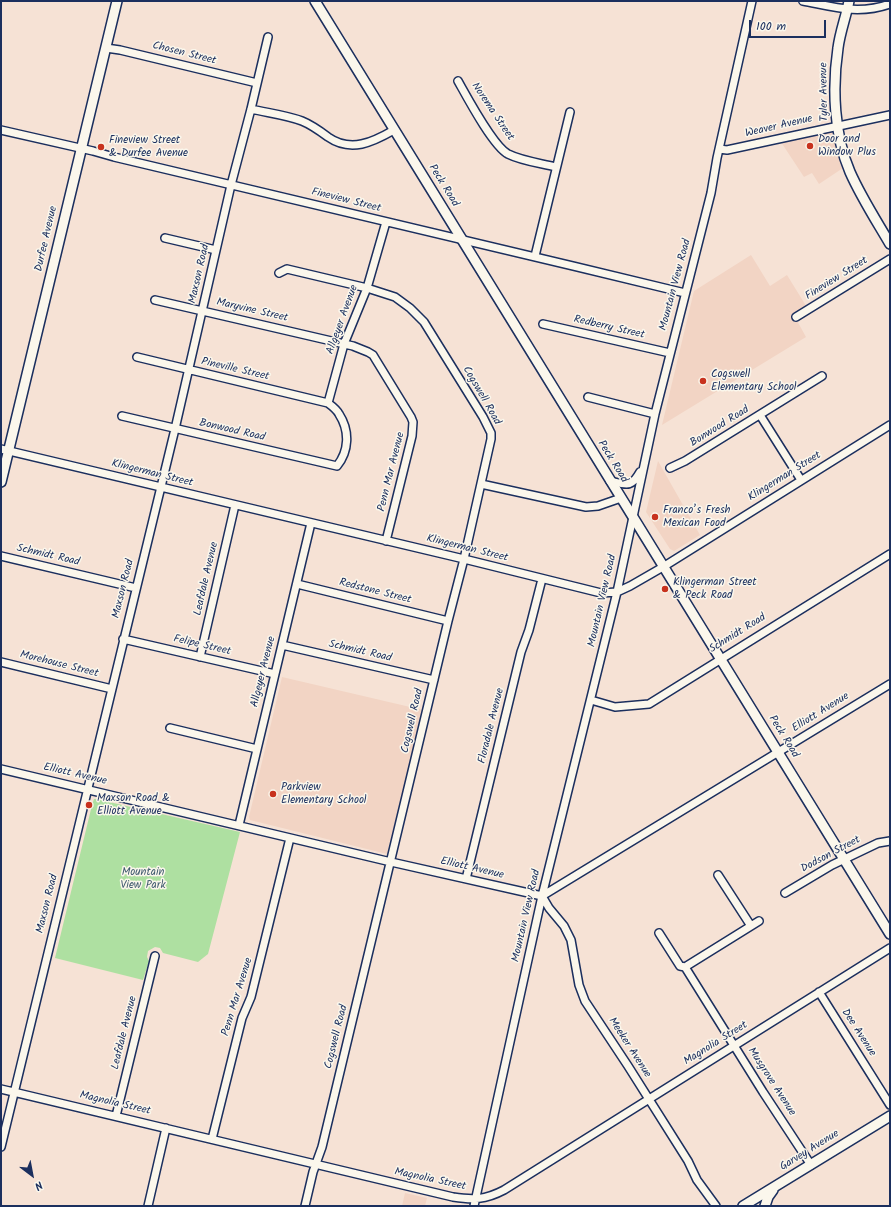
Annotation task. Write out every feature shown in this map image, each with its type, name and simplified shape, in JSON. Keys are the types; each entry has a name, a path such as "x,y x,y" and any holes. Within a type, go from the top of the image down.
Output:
{"main road":[{"name":"Durfee Avenue","path":"1,482 5,450 117,1"},
{"name":"Peck Road","path":"315,1 890,934"},
{"name":"Tyler Avenue","path":"848,6 838,48 836,67 835,86 838,125 850,172 890,244"},
{"name":"Garvey Avenue","path":"744,1206 890,1116"},
{"path":"765,1206 768,1197 776,1186"}],"street":[{"name":"Mountain View Road","path":"475,1203 542,896 617,592 654,414 711,193 719,148 752,1"},
{"path":"803,1 848,6 882,6 890,4"},
{"name":"Maxson Road","path":"1,1147 123,638 175,429 231,185 251,110 268,37"},
{"name":"Chosen Street","path":"106,48 120,50 257,83"},
{"name":"Norema Street","path":"458,80 492,137 502,149 507,153 520,158 556,167"},
{"path":"251,110 294,118 314,127 336,142 344,144 361,145 394,130"},
{"path":"535,256 570,112"},
{"name":"Weaver Avenue","path":"719,148 728,150 838,125 890,115"},
{"name":"Fineview Street","path":"1,130 386,222 461,238 685,293"},
{"name":"Allgeyer Avenue","path":"328,403 344,344 367,288 386,222"},
{"path":"165,238 216,250"},
{"name":"Fineview Street","path":"796,317 890,259"},
{"path":"279,273 287,269 367,288"},
{"name":"Cogswell Road","path":"304,1206 322,1147 464,559 491,439 491,433 483,417 418,314 395,298 367,288"},
{"name":"Maryvine Street","path":"155,300 344,344"},
{"name":"Redberry Street","path":"543,324 670,353"},
{"name":"Penn Mar Avenue","path":"344,344 361,349 372,356 413,422 412,436 386,541"},
{"name":"Pineville Street","path":"137,357 328,403"},
{"name":"Bonwood Road","path":"670,468 685,461 822,376"},
{"path":"588,397 654,414"},
{"name":"Bonwood Road","path":"122,416 337,466 344,458 347,438 345,425 339,412 328,403"},
{"path":"760,415 801,480"},
{"name":"Klingerman Street","path":"5,450 601,593 617,592 663,567 890,425"},
{"path":"610,481 627,485 632,484 644,464"},
{"path":"481,484 586,506 598,506 621,498"},
{"name":"Leafdale Avenue","path":"200,657 235,506"},
{"name":"Allgeyer Avenue","path":"239,825 311,524"},
{"name":"Schmidt Road","path":"591,700 615,707 649,704 720,658 890,554"},
{"name":"Schmidt Road","path":"1,556 136,588"},
{"name":"Floradale Avenue","path":"466,879 521,652 529,630 542,579"},
{"name":"Redstone Street","path":"297,584 448,621"},
{"name":"Felipe Street","path":"123,638 275,674"},
{"name":"Schmidt Road","path":"282,645 434,680"},
{"name":"Morehouse Street","path":"1,662 112,689"},
{"name":"Elliott Avenue","path":"1,769 391,862 542,896 890,684"},
{"path":"170,728 257,750"},
{"name":"Penn Mar Avenue","path":"212,1139 242,1018 251,997 290,838"},
{"name":"Dodson Street","path":"785,893 832,865 878,843 890,841"},
{"path":"718,875 751,926"},
{"name":"Meeker Avenue","path":"542,896 549,908 564,926 571,940 579,985 585,1001 688,1161 697,1180 716,1206"},
{"path":"685,967 759,921"},
{"name":"Musgrove Avenue","path":"659,933 680,966 685,967 811,1165"},
{"name":"Magnolia Street","path":"1,1089 475,1203 504,1190 734,1045 789,1007 819,992 890,948"},
{"name":"Leafdale Avenue","path":"116,1116 155,956"},
{"name":"Dee Avenue","path":"819,992 890,1105"},
{"path":"148,1206 166,1128"}],"shaded area":[{"path":"836,127 846,166 819,184 812,173 804,177 779,139"},
{"name":"Cogswell Elementary School","path":"751,255 770,286 787,275 808,309 795,317 806,337 662,425 694,291"},
{"path":"658,461 700,535 674,551 670,549 646,512"},
{"path":"282,677 423,710 387,854 250,820 249,817"},
{"path":"405,1193 427,1198 425,1206 402,1206"}],"green space":[{"name":"Mountain View Park","path":"94,799 240,832 208,954 198,962 163,953 160,948 155,947 148,951 147,957 149,961 143,980 55,958"}],"place":[{"name":"Door and Window Plus","path":"810,146"},
{"name":"Fineview Street & Durfee Avenue","path":"101,147"},
{"name":"Cogswell Elementary School","path":"703,381"},
{"name":"Franco’s Fresh Mexican Food","path":"655,517"},
{"name":"Klingerman Street & Peck Road","path":"665,589"},
{"name":"Parkview Elementary School","path":"273,794"},
{"name":"Maxson Road & Elliott Avenue","path":"89,805"}]}
